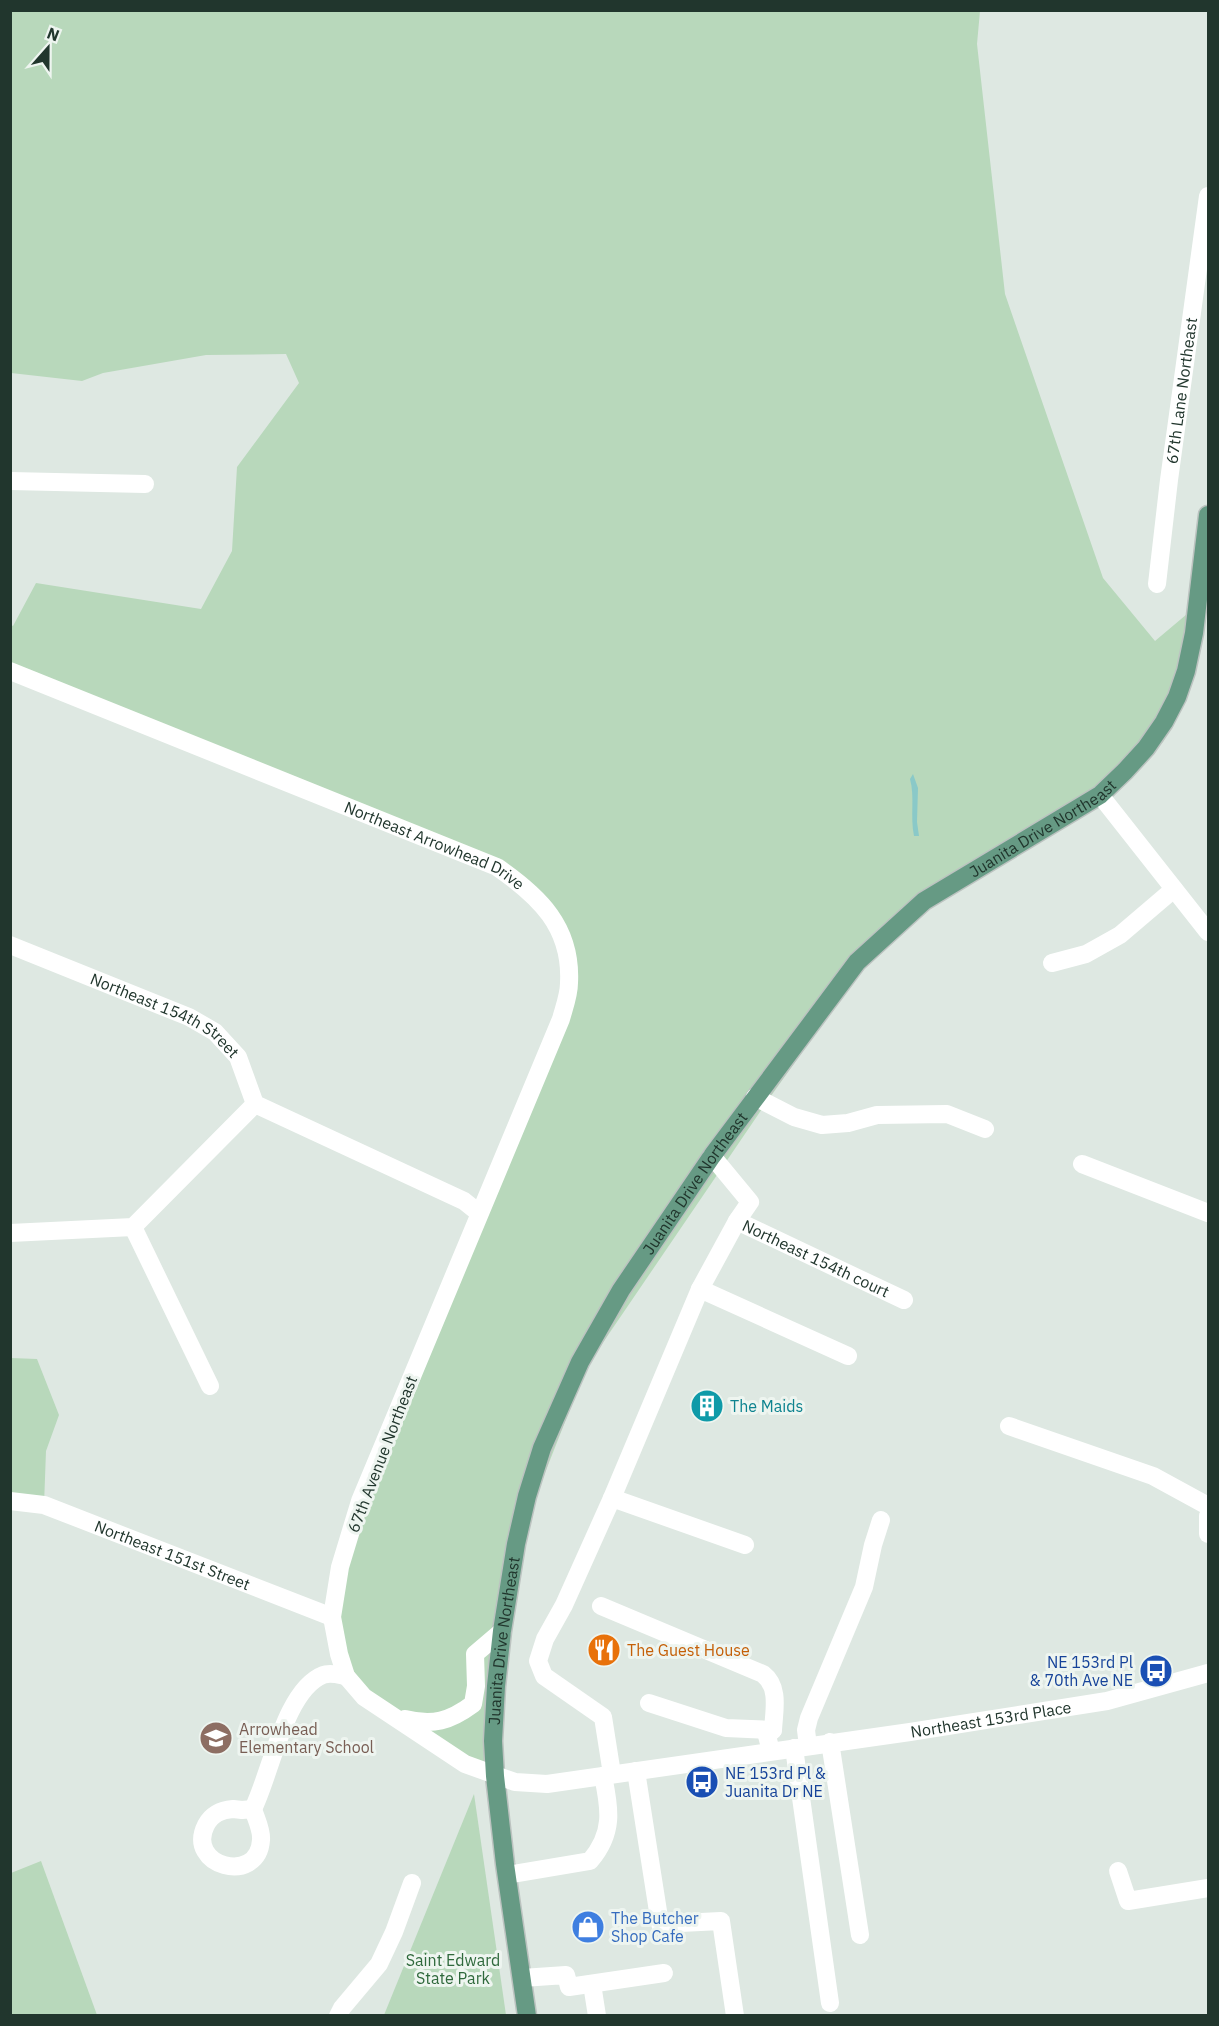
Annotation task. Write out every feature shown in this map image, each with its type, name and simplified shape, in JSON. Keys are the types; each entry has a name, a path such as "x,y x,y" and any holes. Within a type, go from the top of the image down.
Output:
{"main road":[{"name":"Juanita Drive Northeast","path":"527,2016 495,1776 493,1741 496,1686 516,1544 527,1496 542,1448 580,1362 621,1290 712,1156 857,962 924,901 1100,795 1146,748 1164,722 1177,697 1186,671 1194,633 1209,515"}],"street":[{"name":"67th Lane Northeast","path":"1157,585 1169,480 1209,196"},
{"path":"10,481 145,484"},
{"name":"Northeast Arrowhead Drive","path":"10,671 496,867 525,887 547,910 558,929 567,956 569,984 561,1019 479,1213"},
{"path":"1100,795 1209,932"},
{"path":"1052,963 1086,954 1120,935 1174,889"},
{"name":"Northeast 154th Street","path":"10,945 189,1017 215,1032 238,1057 255,1104"},
{"path":"755,1097 794,1117 822,1125 848,1123 877,1115 947,1114 985,1129"},
{"path":"10,1233 133,1227 255,1104 464,1201 479,1213"},
{"name":"Northeast 154th court","path":"712,1156 750,1202 737,1221 904,1300"},
{"path":"1083,1164 1209,1213"},
{"name":"67th Avenue Northeast","path":"479,1213 360,1501 340,1567 332,1617 346,1676 364,1697 465,1764 495,1776"},
{"path":"507,1875 590,1861 598,1852 609,1814 603,1717 544,1676 538,1661 545,1639 564,1605 612,1498 700,1290 737,1221"},
{"path":"133,1227 210,1386"},
{"path":"700,1290 848,1356"},
{"path":"1009,1426 1153,1476 1209,1506"},
{"path":"612,1498 745,1545"},
{"name":"Northeast 151st Street","path":"10,1501 44,1504 332,1617"},
{"path":"1209,1516 1209,1534"},
{"path":"830,2003 801,1747 809,1718 864,1587 881,1520"},
{"path":"601,1606 763,1674 773,1684 773,1730 767,1736 771,1751"},
{"name":"67th Avenue Northeast","path":"394,1717 423,1724 447,1720 473,1704 476,1686 475,1654 502,1631"},
{"name":"Northeast 153rd Place","path":"495,1776 515,1782 547,1784 910,1732 1107,1701 1209,1673"},
{"path":"253,1809 283,1726 294,1703 311,1682 326,1674 346,1676"},
{"path":"649,1703 726,1728 773,1730"},
{"path":"830,1742 860,1935"},
{"path":"636,1771 660,1924 721,1921 735,2016"},
{"path":"1118,1871 1128,1900 1209,1888"},
{"path":"338,2016 342,2008 379,1964 394,1932 412,1883"},
{"path":"522,1978 567,1975 569,1987 664,1973"},
{"path":"592,1984 597,2016"}],"green space":[{"path":"11,11 980,11 977,44 1005,294 1103,578 1155,641 1206,598 1195,673 1163,742 1100,795 925,901 864,965 766,1103 587,1366 517,1544 482,1779 363,1698 339,1653 340,1567 561,1019 567,955 525,887 11,671 11,625 13,626 36,583 201,609 232,551 237,467 299,383 286,354 206,355 103,373 82,381 11,373"},
{"path":"11,1358 37,1359 59,1415 46,1451 44,1505 11,1501"},
{"name":"Saint Edward State Park","path":"474,1794 506,2015 384,2015"},
{"path":"41,1861 97,2015 11,2015 11,1873"}],"water":[{"path":"913,774 918,788 919,836 914,836 913,829 910,779"}],"place":[{"name":"The Maids","path":"707,1406"},
{"name":"The Guest House","path":"604,1650"},
{"name":"NE 153rd Pl & 70th Ave NE","path":"1156,1671"},
{"name":"Arrowhead Elementary School","path":"216,1738"},
{"name":"NE 153rd Pl & Juanita Dr NE","path":"702,1782"},
{"name":"The Butcher Shop Cafe","path":"588,1927"}]}
